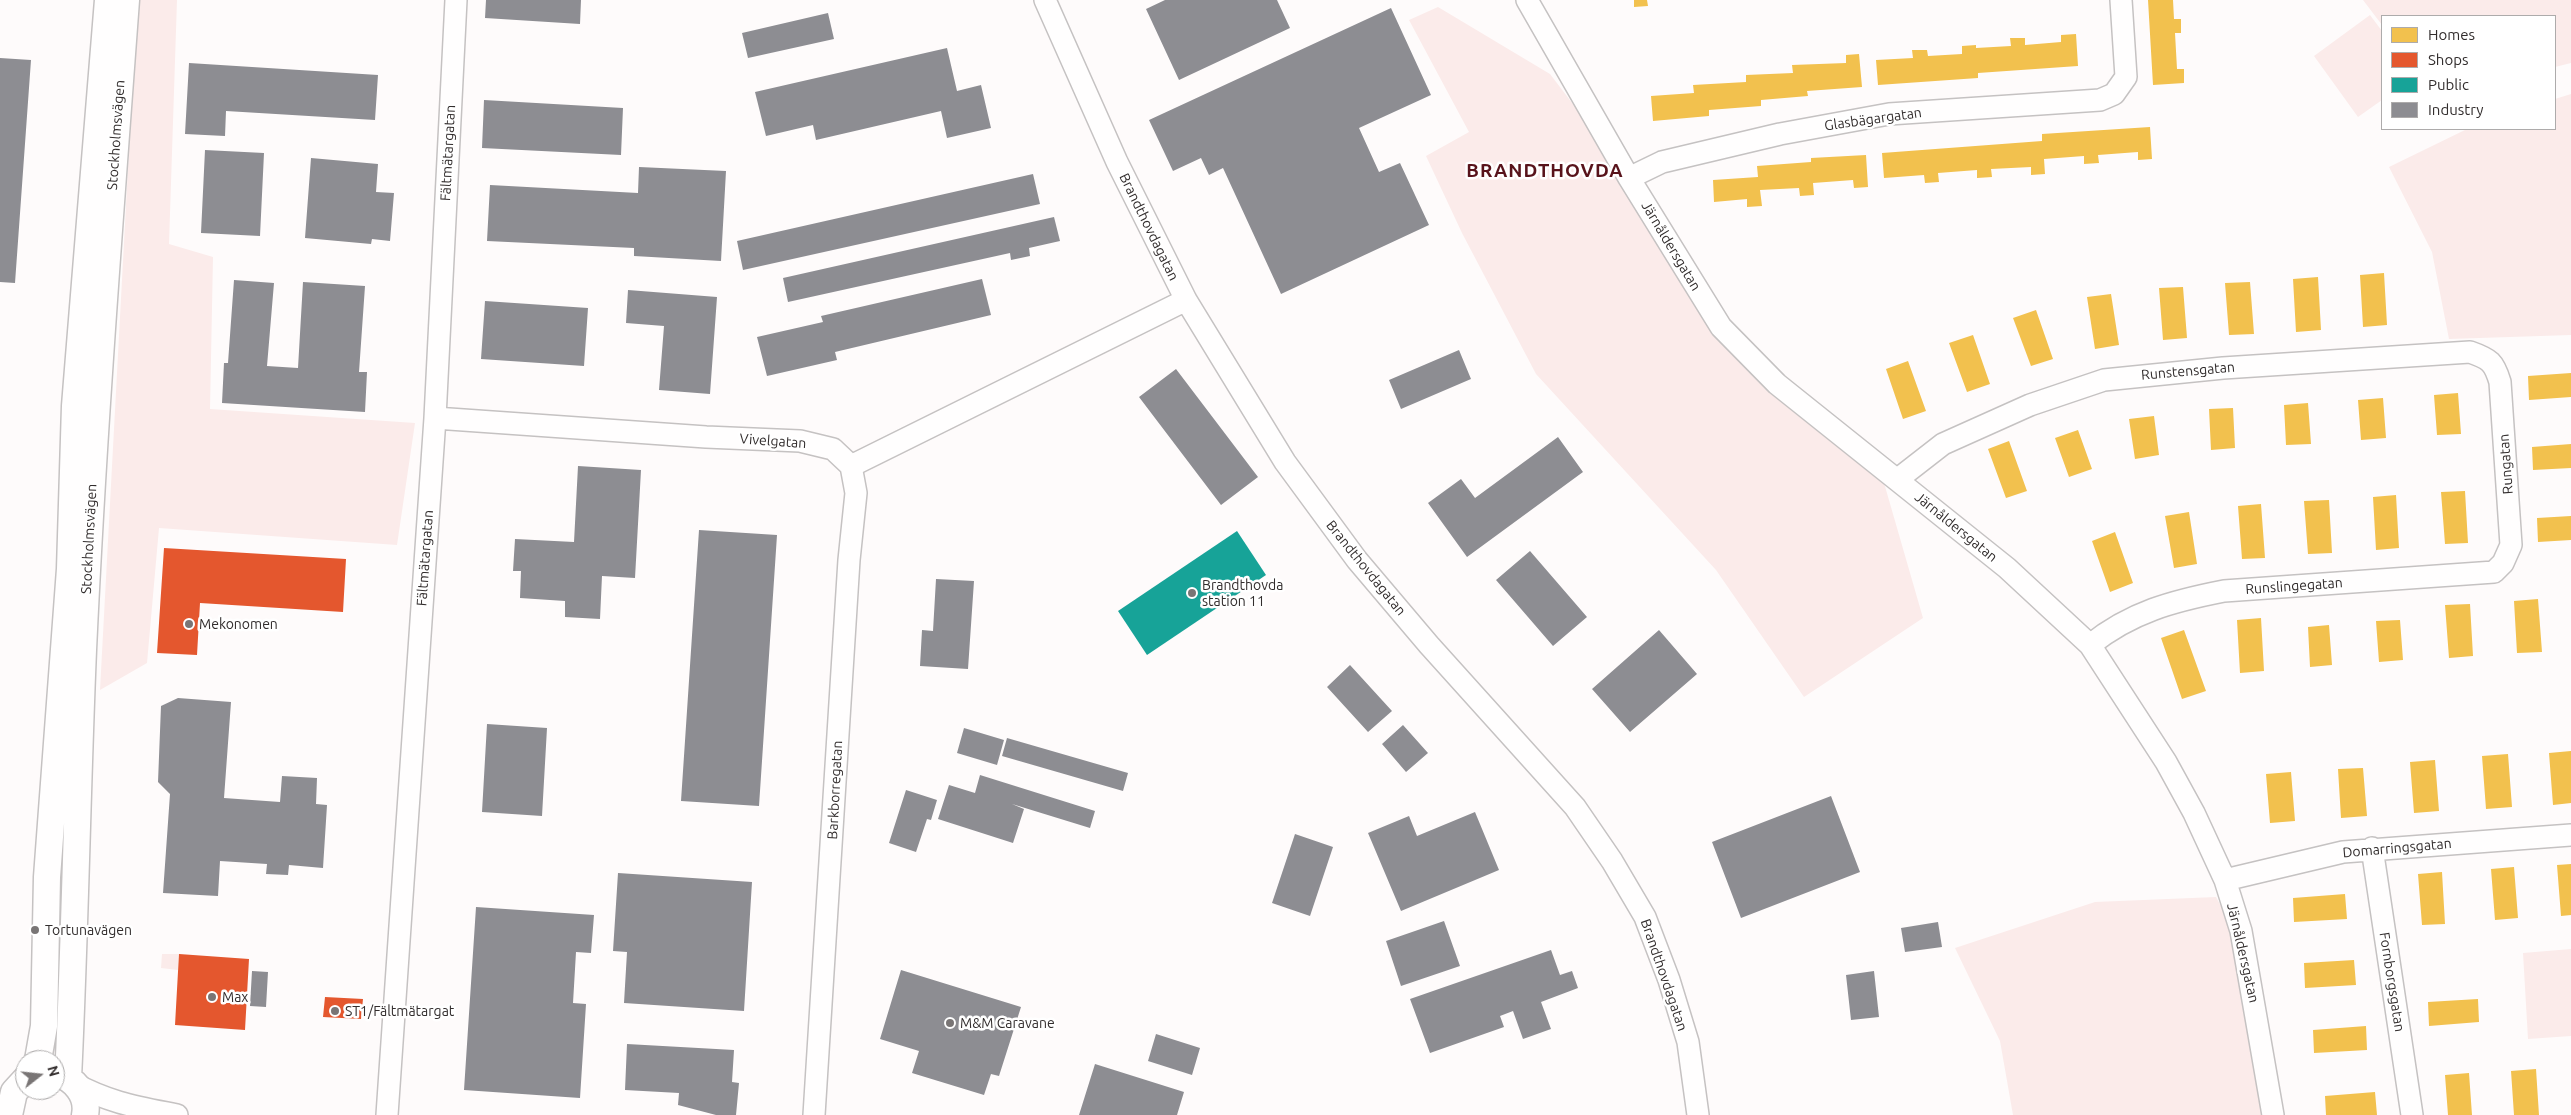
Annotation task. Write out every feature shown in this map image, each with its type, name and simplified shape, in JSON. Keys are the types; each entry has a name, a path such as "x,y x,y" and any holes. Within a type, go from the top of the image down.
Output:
{"main road":[{"name":"Stockholmsvägen","path":"33,1050 44,1026 47,877 70,569 75,406 108,0"},
{"name":"Stockholmsvägen","path":"65,1078 77,884 83,650 93,464 126,0"},
{"path":"65,1078 81,1092 85,1104 85,1115"},
{"name":"Stockholmsvägen","path":"9,1115 15,1090"}],"street":[{"name":"Fältmätargatan","path":"386,1115 434,418 456,0"},
{"name":"Brandthovdagatan","path":"1045,0 1117,162 1186,300 1285,462 1350,552 1429,645 1575,807 1612,861 1645,917 1669,980 1688,1042 1698,1115"},
{"name":"Järnåldersgatan","path":"1526,0 1629,178 1721,327 1777,384 1831,430 1898,479 2013,573 2090,645 2166,762 2194,813 2225,880 2241,931 2273,1115"},
{"name":"Glasbägargatan","path":"1629,178 1662,162 1789,132 1889,114 2100,100 2114,94 2126,77 2121,0"},
{"path":"851,466 1186,300"},
{"name":"Runstensgatan","path":"1898,479 1925,456 1950,440 2030,404 2104,380 2223,368 2470,352 2485,357 2496,368"},
{"name":"Rungatan","path":"2496,368 2500,382 2511,545 2505,559"},
{"name":"Vivelgatan","path":"434,418 706,438 800,441 833,449 851,466"},
{"name":"Barkborregatan","path":"814,1115 848,570 856,494 851,466"},
{"name":"Runslingegatan","path":"2090,645 2106,632 2146,610 2186,598 2224,591 2478,574 2494,572 2505,559"},
{"name":"Domarringsgatan","path":"2225,880 2343,852 2372,848 2571,835"},
{"name":"Fornborgsgatan","path":"2372,848 2412,1115"},
{"path":"65,1078 98,1096 122,1104 177,1115"}],"shaded area":[{"path":"137,0 177,0 169,244 213,257 210,409 415,423 397,545 159,528 147,663 100,690"},
{"path":"2363,0 2571,0 2571,63 2556,67 2556,15 2381,15 2381,24"},
{"path":"1438,7 1550,74 1624,171 1729,336 1880,469 1923,618 1804,697 1716,570 1536,374 1462,233 1426,156 1469,132 1409,20"},
{"path":"2370,15 2381,30 2381,101 2358,117 2314,56"},
{"path":"2571,94 2571,335 2449,339 2432,252 2389,167 2465,130 2556,130 2556,99"},
{"path":"2216,897 2239,940 2272,1115 2013,1115 2000,1041 1955,948 2095,902"},
{"path":"2571,949 2571,1036 2528,1039 2523,953"},
{"path":"162,954 179,954 178,970 161,968"}],"building: Homes":[{"path":"1634,0 1647,0 1648,6 1634,7"},
{"path":"2148,0 2173,0 2174,19 2181,19 2181,33 2175,33 2177,69 2184,69 2184,83 2153,85"},
{"path":"2076,34 2078,66 1978,73 1978,78 1878,85 1876,60 1913,58 1912,50 1927,50 1928,56 1962,54 1962,46 1976,45 1976,48 2011,46 2010,38 2025,38 2025,45 2061,42 2061,35"},
{"path":"1859,54 1862,87 1807,91 1808,96 1761,100 1761,106 1709,110 1709,116 1653,121 1651,96 1694,93 1693,85 1746,82 1746,75 1793,73 1792,65 1846,63 1846,55"},
{"path":"2150,127 2152,159 2138,160 2138,152 2098,155 2099,163 2084,164 2084,156 2044,159 2045,174 2031,175 2031,167 1991,169 1992,177 1977,178 1977,170 1938,173 1939,182 1925,183 1924,175 1884,178 1882,153 2042,141 2042,134"},
{"path":"1866,155 1868,187 1854,188 1853,180 1813,183 1814,195 1800,196 1799,188 1760,190 1762,206 1747,207 1747,199 1714,202 1713,180 1758,177 1757,166 1811,162 1811,158"},
{"path":"2384,273 2387,325 2363,327 2360,275"},
{"path":"2318,277 2321,330 2296,332 2293,279"},
{"path":"2250,282 2254,334 2229,335 2225,283"},
{"path":"2183,287 2187,338 2163,340 2159,288"},
{"path":"2111,294 2119,345 2095,349 2087,297"},
{"path":"2036,310 2053,359 2031,366 2013,318"},
{"path":"1973,335 1990,384 1967,392 1949,343"},
{"path":"1908,361 1926,411 1903,419 1886,369"},
{"path":"2571,373 2571,397 2529,400 2528,376"},
{"path":"2458,393 2461,434 2437,435 2434,395"},
{"path":"2383,398 2386,438 2361,440 2358,400"},
{"path":"2308,403 2311,444 2286,445 2284,405"},
{"path":"2233,408 2235,448 2211,450 2209,409"},
{"path":"2154,416 2159,455 2135,459 2129,419"},
{"path":"2078,430 2092,469 2069,477 2055,438"},
{"path":"2009,441 2027,491 2006,498 1988,449"},
{"path":"2571,444 2571,468 2533,470 2532,447"},
{"path":"2465,491 2468,543 2445,544 2441,492"},
{"path":"2396,495 2399,548 2376,550 2373,497"},
{"path":"2329,500 2332,553 2308,554 2304,501"},
{"path":"2261,504 2265,558 2242,559 2238,506"},
{"path":"2189,512 2197,564 2174,568 2165,516"},
{"path":"2571,516 2571,540 2538,542 2537,518"},
{"path":"2115,532 2133,583 2110,592 2092,541"},
{"path":"2538,599 2542,652 2517,653 2514,601"},
{"path":"2470,604 2473,656 2449,658 2445,605"},
{"path":"2261,618 2264,671 2240,673 2237,620"},
{"path":"2400,620 2403,660 2379,662 2376,621"},
{"path":"2329,625 2332,665 2310,667 2308,627"},
{"path":"2184,630 2206,691 2182,699 2161,638"},
{"path":"2571,751 2571,803 2553,805 2549,753"},
{"path":"2508,754 2512,807 2486,809 2482,756"},
{"path":"2435,760 2439,811 2414,813 2410,762"},
{"path":"2363,768 2367,816 2341,818 2338,769"},
{"path":"2291,772 2295,821 2270,823 2266,774"},
{"path":"2571,864 2571,915 2561,916 2557,865"},
{"path":"2514,867 2518,918 2495,920 2491,869"},
{"path":"2442,872 2445,924 2422,925 2418,874"},
{"path":"2345,894 2347,919 2294,922 2293,898"},
{"path":"2354,960 2356,985 2305,988 2304,963"},
{"path":"2478,999 2479,1022 2429,1026 2428,1002"},
{"path":"2366,1026 2367,1050 2314,1053 2313,1030"},
{"path":"2536,1069 2539,1115 2514,1115 2511,1071"},
{"path":"2469,1073 2472,1115 2448,1115 2445,1075"},
{"path":"2375,1092 2377,1115 2326,1115 2325,1096"}],"building: Shops":[{"path":"164,548 346,559 343,612 200,603 197,655 157,653"},
{"name":"Max","path":"179,954 249,959 245,1030 175,1025"},
{"path":"325,997 363,999 361,1019 323,1017"}],"building: Public":[{"name":"Brandthovda station 11","path":"1237,531 1266,575 1147,655 1118,611"}],"building: Industry":[{"path":"486,0 581,0 580,24 485,18"},
{"path":"1165,0 1277,0 1290,28 1179,80 1146,9"},
{"path":"1391,8 1431,95 1359,128 1379,172 1400,163 1429,225 1281,294 1223,168 1209,175 1201,158 1173,171 1149,120"},
{"path":"828,13 834,39 748,58 742,33"},
{"path":"947,48 957,91 981,85 991,128 947,138 941,111 816,140 813,125 766,136 755,92"},
{"path":"0,58 31,60 15,283 0,282"},
{"path":"189,63 378,75 375,120 226,111 225,136 185,134"},
{"path":"484,100 623,108 621,155 482,148"},
{"path":"205,150 264,153 260,236 201,233"},
{"path":"311,158 378,164 376,192 394,193 390,241 372,239 371,244 305,238"},
{"path":"639,167 726,171 721,261 634,256 634,248 487,241 490,185 638,193"},
{"path":"1033,174 1040,204 743,270 737,241"},
{"path":"1054,217 1060,241 1029,248 1030,256 1011,260 1010,253 788,302 783,278"},
{"path":"982,279 991,315 835,352 837,360 767,376 757,337 823,322 821,316"},
{"path":"234,280 274,283 267,366 298,368 303,282 365,286 359,372 367,372 365,412 222,403 224,363 228,363"},
{"path":"628,290 717,297 710,394 659,390 664,326 626,323"},
{"path":"485,301 588,308 584,366 481,359"},
{"path":"1459,350 1471,379 1401,409 1389,380"},
{"path":"1176,369 1258,477 1221,505 1139,397"},
{"path":"1558,437 1583,472 1467,557 1428,503 1461,479 1475,498"},
{"path":"578,466 641,470 635,578 602,576 600,619 565,617 565,601 520,598 521,571 513,571 515,539 574,542"},
{"path":"699,530 777,535 759,806 681,801"},
{"path":"1530,551 1587,617 1553,646 1496,580"},
{"path":"936,579 974,581 968,669 920,666 922,630 933,631"},
{"path":"1659,630 1697,674 1630,732 1592,689"},
{"path":"1350,665 1392,711 1368,732 1327,687"},
{"path":"178,698 231,702 224,798 280,802 282,776 317,778 316,804 327,805 323,868 289,865 288,875 266,874 267,864 220,861 218,896 163,893 170,794 158,782 161,706"},
{"path":"487,724 547,728 542,816 482,812"},
{"path":"1403,725 1428,753 1406,772 1382,744"},
{"path":"964,728 1004,740 997,765 957,753"},
{"path":"1007,738 1128,773 1123,791 1002,756"},
{"path":"980,775 1095,811 1090,828 1012,804 1024,809 1013,843 938,819 949,785 975,793"},
{"path":"906,790 937,800 931,820 927,819 916,852 889,843"},
{"path":"1831,796 1860,872 1741,918 1712,842"},
{"path":"1475,812 1499,870 1401,911 1368,833 1409,816 1417,836"},
{"path":"1295,834 1333,847 1310,916 1272,903"},
{"path":"618,873 752,882 744,1011 624,1003 627,952 613,951"},
{"path":"476,907 594,915 591,953 576,952 573,1003 586,1004 580,1098 464,1090"},
{"path":"1444,921 1460,966 1401,986 1386,941"},
{"path":"1938,922 1942,947 1905,952 1901,928"},
{"path":"1551,950 1560,975 1572,971 1578,988 1541,1002 1551,1029 1523,1039 1513,1011 1500,1016 1504,1027 1430,1053 1410,999"},
{"name":"M&M Caravane","path":"901,970 1021,1007 999,1076 991,1074 984,1095 912,1073 919,1051 880,1039"},
{"path":"252,971 268,972 266,1007 250,1006"},
{"path":"1874,971 1879,1017 1851,1020 1846,975"},
{"path":"1156,1034 1200,1048 1192,1075 1148,1061"},
{"path":"627,1044 734,1050 732,1082 739,1083 736,1115 716,1115 678,1105 679,1093 625,1090"},
{"path":"1095,1064 1184,1092 1177,1115 1079,1115"}],"place":[{"name":"Brandthovda station 11","path":"1192,593"},
{"name":"Mekonomen","path":"189,624"},
{"name":"Tortunavägen","path":"35,930"},
{"name":"Max","path":"212,997"},
{"name":"ST1/Fältmätargat","path":"335,1011"},
{"name":"M&M Caravane","path":"950,1023"}],"district":[{"name":"BRANDTHOVDA","path":"1545,171"}]}
